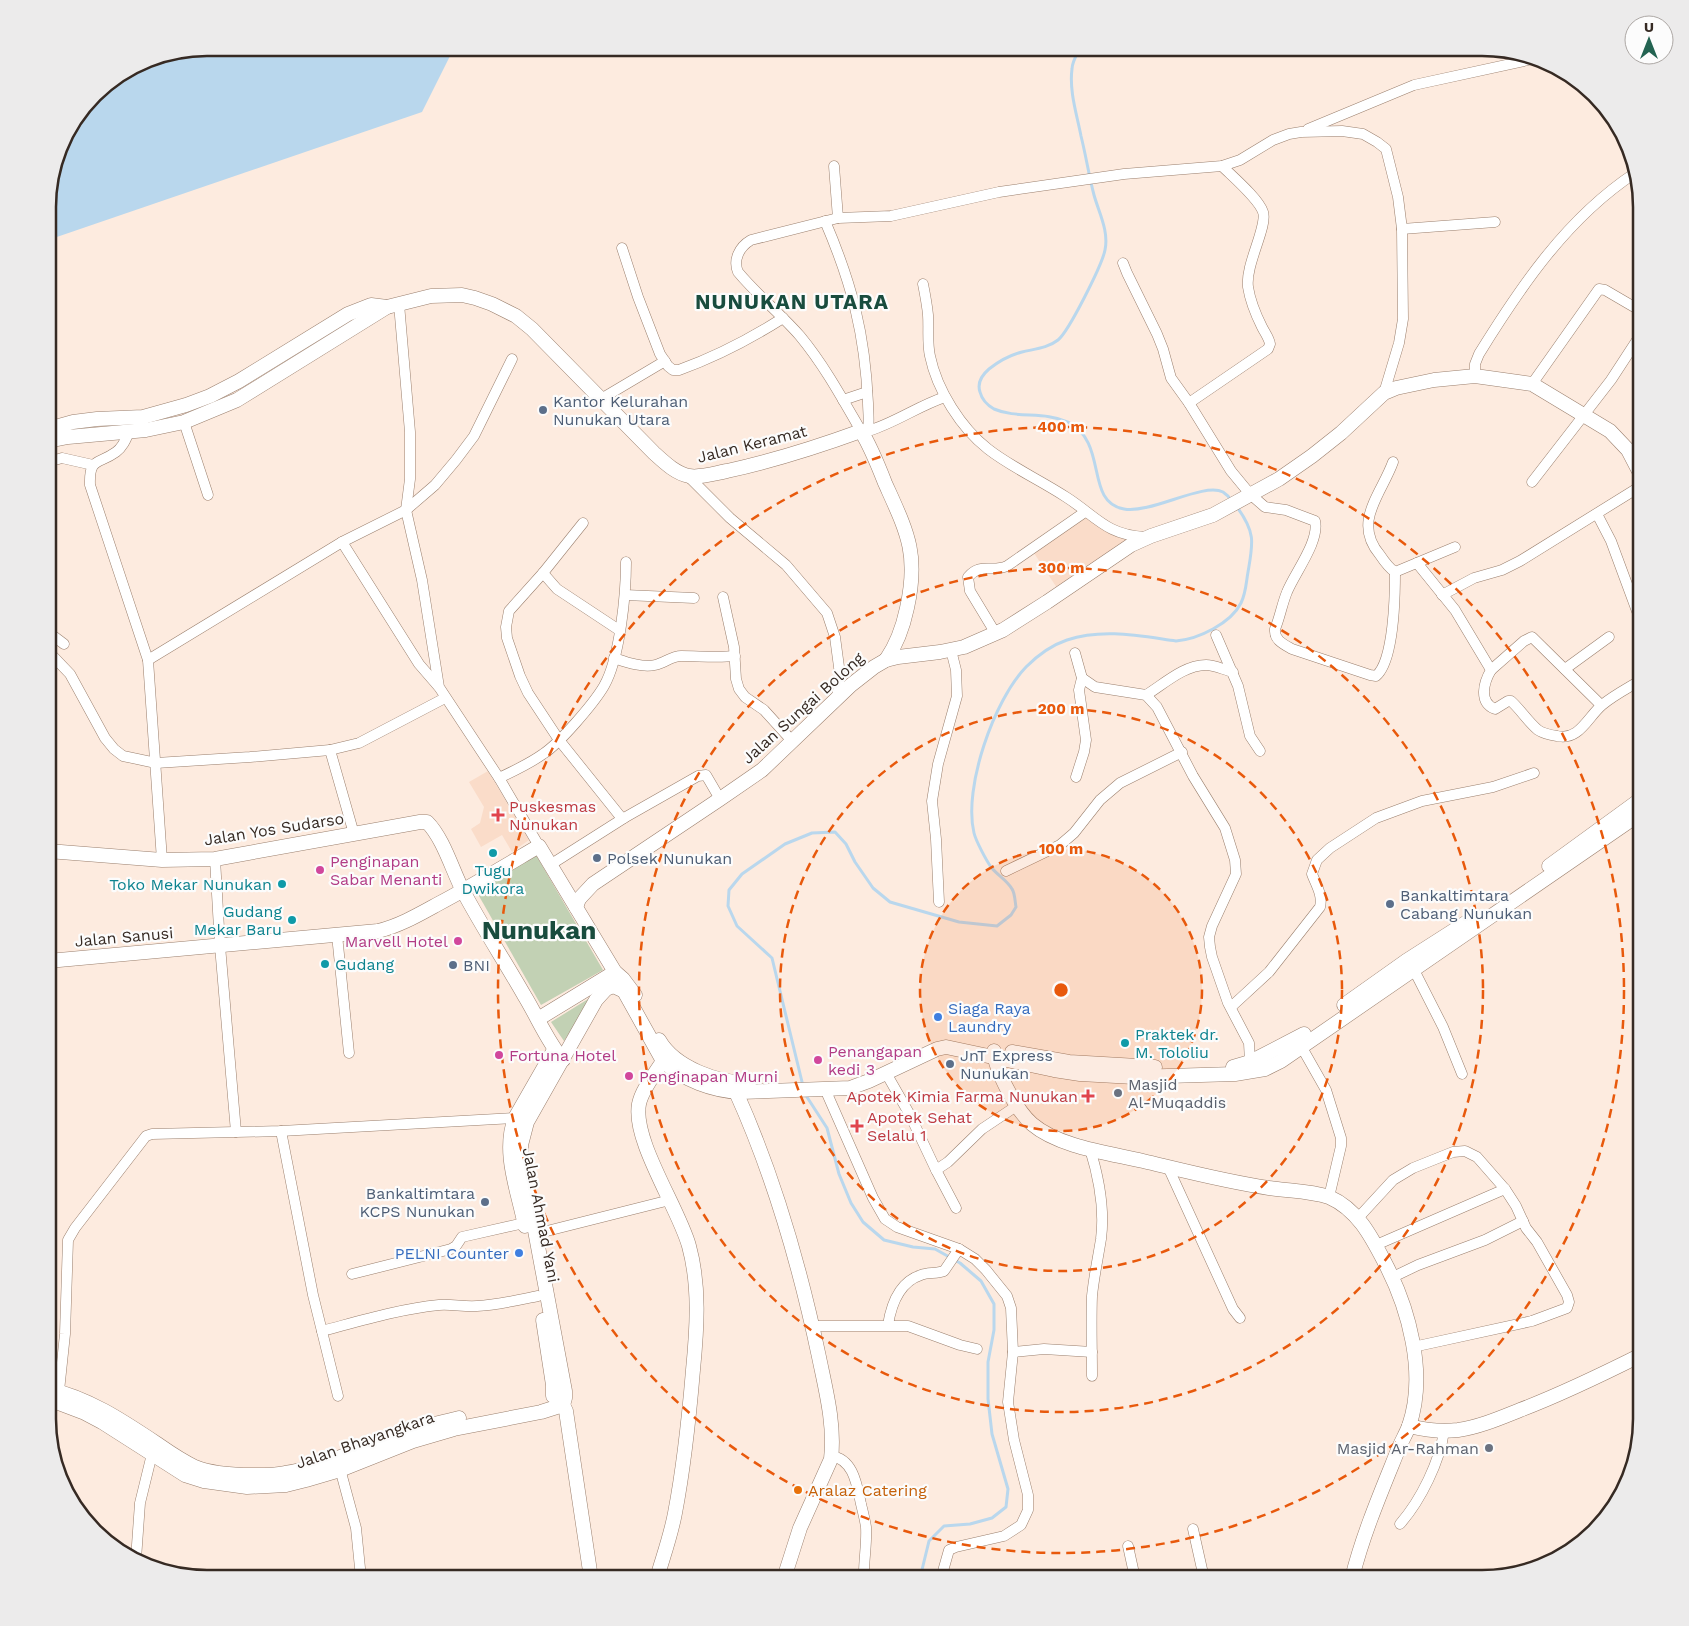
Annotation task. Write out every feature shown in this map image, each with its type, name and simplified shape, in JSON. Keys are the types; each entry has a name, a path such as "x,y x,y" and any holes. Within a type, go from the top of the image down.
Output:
{"street":[{"path":"1301,132 1414,85 1522,61"},
{"path":"886,660 894,648 904,624 912,584 912,554 902,521 864,433 831,379 814,354 783,318 738,272 735,262 745,243 838,218 891,216 999,192 1112,176 1222,166 1240,160 1273,140 1289,134 1301,132 1353,132 1370,137 1383,145 1387,153 1398,197 1402,229 1402,319 1399,343 1384,393"},
{"path":"834,166 838,218"},
{"path":"1189,403 1268,350 1270,344 1248,287 1249,269 1264,219 1263,211 1222,166"},
{"path":"1475,376 1479,354 1544,258 1588,210 1615,186 1629,177"},
{"path":"825,221 845,268 862,338 867,392 864,433"},
{"path":"1402,229 1495,222"},
{"path":"622,248 638,296 664,361 674,370 688,367 747,340 783,318"},
{"path":"1123,263 1157,334 1171,378 1189,403 1246,497 1265,508 1286,510 1313,520 1316,523 1313,540 1287,592 1275,629 1277,638 1292,649 1376,676 1382,667 1392,628 1395,572 1372,546 1368,536 1370,508 1388,475 1392,462"},
{"path":"923,284 928,313 929,352 932,367 945,397 960,420 988,449 1054,489 1103,525 1116,532 1146,538"},
{"path":"1532,384 1599,289 1602,288 1633,306"},
{"name":"Jalan Keramat","path":"393,306 431,296 462,295 492,304 516,316 532,329 654,453 671,468 688,476 702,476 745,467 864,433"},
{"path":"57,439 68,436 129,432 240,381 348,314 371,305 393,306"},
{"path":"57,427 97,419 145,424 184,422 237,400 393,306"},
{"path":"393,306 410,432 410,479 406,510 422,580 439,687"},
{"path":"1532,482 1584,415 1633,347"},
{"path":"148,660 342,542 406,510 440,480 474,436 512,359"},
{"path":"601,399 664,361"},
{"path":"263,367 270,380"},
{"name":"Jalan Sungai Bolong","path":"576,907 579,899 593,884 762,770 851,685 874,667 886,660 951,650 978,642 996,634 1047,602 1118,553 1146,538 1222,510 1285,475 1312,456 1384,393 1417,383 1475,376 1532,384 1610,431 1619,438 1633,459"},
{"path":"843,400 867,392"},
{"path":"864,433 892,423 917,409 945,397"},
{"path":"184,422 208,495"},
{"path":"129,432 116,452 92,465 89,471 90,485 148,660 162,860"},
{"path":"57,459 62,458 92,465"},
{"path":"688,476 730,518 786,566 827,613 835,638 839,667 837,698"},
{"path":"1442,595 1474,578 1502,570 1520,561 1633,492"},
{"path":"996,634 970,591 968,577 984,568 995,570 1007,566 1085,512"},
{"path":"1597,514 1633,599"},
{"path":"583,523 543,573 509,611 506,627 507,638 528,693 558,740 620,816 624,818"},
{"path":"342,542 419,664 439,687 499,778 615,972 634,992 660,1042 670,1055 680,1062 735,1087 771,1177 813,1326 829,1405 831,1456 827,1470 800,1528 790,1570"},
{"path":"1395,572 1455,547"},
{"path":"499,778 545,753 592,703 604,686 614,658 619,630 625,595 626,562"},
{"path":"1417,563 1455,610 1491,670"},
{"path":"543,573 557,589 619,630"},
{"path":"625,595 694,598"},
{"path":"723,597 735,656 736,679 739,689 745,697 764,710 793,742"},
{"path":"1216,635 1233,672 1245,710 1250,736 1260,751"},
{"path":"57,638 64,644"},
{"path":"1601,706 1532,638 1524,641 1491,670 1484,682 1483,694 1491,707 1495,708 1511,701 1537,729 1561,737 1575,734 1601,706 1616,694 1633,685"},
{"path":"1565,669 1608,638"},
{"path":"939,902 932,801 938,764 958,696 951,650"},
{"path":"1075,653 1082,678 1078,690 1086,740 1076,776"},
{"path":"614,658 649,666 678,656 708,658 735,656"},
{"path":"57,660 70,674 105,738 114,749 123,756 156,762 330,750 359,743 446,698"},
{"path":"1082,678 1095,687 1146,694 1178,674 1196,666 1209,665 1233,672"},
{"path":"1146,694 1157,707 1193,776 1224,828 1235,860 1236,874 1209,936 1212,957 1231,1007 1249,1043 1250,1062"},
{"path":"330,750 354,834"},
{"path":"1006,871 1060,845 1074,833 1100,800 1120,783 1182,752"},
{"path":"1231,1007 1269,972 1320,908 1322,901 1312,874 1317,860 1330,848 1376,818 1422,801 1493,787 1534,773"},
{"path":"550,865 624,818 698,776 706,775 720,799"},
{"path":"819,1087 856,1078 910,1050 940,1039 994,1052 1054,1070 1080,1074 1134,1077 1224,1075 1256,1071 1271,1066 1633,805"},
{"path":"463,891 559,1055 601,994 606,988 613,986 624,991 662,1061 687,1077 713,1088 787,1085 850,1088 941,1047 1070,1062 1138,1067 1230,1067 1250,1062 1293,1041 1633,819"},
{"name":"Jalan Yos Sudarso","path":"56,852 162,860 215,859 427,822 438,838 463,891"},
{"name":"Jalan Sanusi","path":"56,960 367,933 389,928 463,891 539,846"},
{"path":"215,859 220,946 236,1132"},
{"name":"Jalan Sungai Bolong","path":"567,892 593,884"},
{"path":"337,935 349,1053"},
{"path":"1410,966 1443,1027 1462,1074"},
{"path":"538,1019 615,972"},
{"path":"1301,1046 1326,1090 1341,1138 1341,1146 1329,1197"},
{"path":"994,1052 1004,1082 1018,1106 1032,1124 1042,1130 1066,1141 1168,1167 1253,1186 1329,1197 1344,1205 1358,1218 1370,1234 1393,1277 1409,1320 1416,1377 1409,1426 1361,1545 1354,1570"},
{"name":"Jalan Ahmad Yani","path":"549,1326 538,1296 509,1150 511,1129 515,1118 559,1055"},
{"name":"Jalan Ahmad Yani","path":"559,1055 527,1122 521,1145 549,1326 565,1391 565,1398 558,1400 566,1411 590,1570"},
{"path":"659,1570 673,1523 686,1445 696,1319 693,1263 686,1236 642,1133 638,1112 639,1103 644,1092 662,1061"},
{"path":"886,1073 910,1115 956,1208"},
{"path":"819,1087 885,1219 910,1233 958,1249 980,1264 1007,1296 1011,1308 1013,1352 1008,1402 1014,1440 1027,1489 1028,1510 1021,1525 1004,1536 949,1550 943,1570"},
{"path":"936,1170 948,1162 982,1129 1018,1106"},
{"path":"56,1372 65,1334 67,1248 70,1234 146,1136 152,1134 281,1131 515,1118"},
{"path":"281,1131 313,1295 338,1396"},
{"path":"1090,1148 1100,1188 1102,1206 1101,1238 1092,1295 1092,1376"},
{"path":"1358,1218 1393,1180 1414,1168 1454,1152 1465,1151 1477,1157 1505,1189 1516,1206 1526,1228 1537,1242 1567,1295 1569,1302 1567,1308 1532,1321 1413,1347"},
{"path":"1168,1167 1233,1309 1240,1318"},
{"path":"1376,1245 1505,1189"},
{"path":"535,1234 670,1200"},
{"path":"1393,1277 1418,1264 1485,1240 1523,1221"},
{"path":"352,1274 451,1249 456,1246 462,1237 524,1223"},
{"path":"888,1325 894,1301 908,1282 920,1275 945,1270 958,1249"},
{"path":"322,1330 437,1305 491,1305 538,1296"},
{"path":"813,1326 888,1325 912,1327 960,1345 977,1349"},
{"path":"1013,1352 1044,1349 1092,1352"},
{"path":"1409,1426 1444,1431 1474,1427 1562,1394 1633,1359"},
{"name":"Jalan Bhayangkara","path":"56,1394 91,1404 155,1442 176,1457 196,1467 218,1474 284,1474 338,1464"},
{"name":"Jalan Bhayangkara","path":"56,1396 185,1476 204,1481 240,1486 286,1485 338,1464 454,1429 542,1412 558,1400"},
{"path":"1400,1524 1425,1487 1442,1446 1444,1431"},
{"path":"137,1551 140,1503 152,1454"},
{"path":"831,1456 836,1456 848,1464 857,1485 866,1525 864,1570"},
{"path":"338,1464 356,1528 360,1570"},
{"path":"1193,1529 1202,1570"},
{"path":"1128,1546 1133,1570"}],"shaded area":[{"path":"1087,514 1135,539 1059,591 1032,550"},
{"name":"Puskesmas Nunukan","path":"488,771 529,840 512,852 502,835 481,847 471,829 480,823 484,807 469,782"}],"green space":[{"path":"536,855 603,970 541,1005 475,889"},
{"path":"593,996 564,1041 551,1022"}],"water":[{"path":"208,56 450,56 422,112 57,237 57,198 61,168 77,132 88,115 108,94 132,77 159,64 168,61"}],"waterway":[{"path":"1076,57 1072,66 1072,94 1092,188 1105,229 1106,243 1103,258 1070,324 1058,340 1050,345 1013,355 993,366 986,371 981,379 979,385 981,395 985,402 994,409 1012,414 1059,419 1068,422 1081,431 1088,443 1104,495 1112,504 1124,509 1135,509 1190,494 1214,490 1223,492 1231,500"},
{"path":"803,1086 772,958 737,926 728,906 729,890 742,874 785,844 812,833 835,832 846,844 855,862 873,888 890,902 959,922 997,926 1011,915 1016,907 1014,895 1010,886 993,870 984,855 974,833 972,814 977,769 993,722 1003,701 1014,682 1026,667 1040,655 1061,642 1094,634 1122,634 1176,641 1185,640 1213,629 1230,617 1241,603 1244,595 1252,546 1250,531 1237,507"},
{"path":"805,1094 827,1128 839,1174 851,1203 863,1222 884,1240 913,1247 935,1249 960,1263 981,1281 994,1304 994,1330 988,1362 988,1399 992,1434 1008,1489 1006,1507 992,1518 970,1524 944,1526 929,1541 922,1570"}],"place":[{"name":"Kantor Kelurahan Nunukan Utara","path":"543,410"},
{"name":"Puskesmas Nunukan","path":"498,815"},
{"name":"Tugu Dwikora","path":"493,853"},
{"name":"Polsek Nunukan","path":"597,858"},
{"name":"Penginapan Sabar Menanti","path":"320,870"},
{"name":"Toko Mekar Nunukan","path":"282,884"},
{"name":"Bankaltimtara Cabang Nunukan","path":"1390,904"},
{"name":"Gudang Mekar Baru","path":"292,920"},
{"name":"Marvell Hotel","path":"458,941"},
{"name":"Gudang","path":"325,964"},
{"name":"BNI","path":"453,965"},
{"name":"Siaga Raya Laundry","path":"938,1017"},
{"name":"Praktek dr. M. Tololiu","path":"1125,1043"},
{"name":"Fortuna Hotel","path":"499,1055"},
{"name":"Penangapan kedi 3","path":"818,1060"},
{"name":"JnT Express Nunukan","path":"950,1064"},
{"name":"Penginapan Murni","path":"629,1076"},
{"name":"Masjid Al-Muqaddis","path":"1118,1093"},
{"name":"Apotek Kimia Farma Nunukan","path":"1088,1096"},
{"name":"Apotek Sehat Selalu 1","path":"857,1126"},
{"name":"Bankaltimtara KCPS Nunukan","path":"485,1202"},
{"name":"PELNI Counter","path":"519,1253"},
{"name":"Masjid Ar-Rahman","path":"1489,1448"},
{"name":"Aralaz Catering","path":"798,1490"}],"district":[{"name":"NUNUKAN UTARA","path":"792,301"},
{"name":"Nunukan","path":"539,930"}]}
